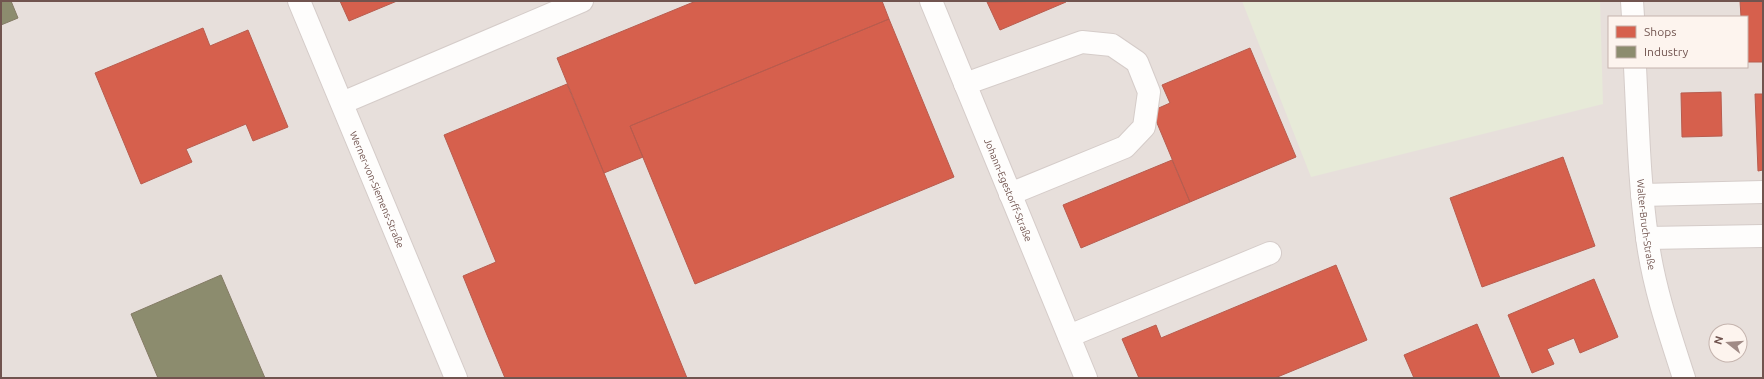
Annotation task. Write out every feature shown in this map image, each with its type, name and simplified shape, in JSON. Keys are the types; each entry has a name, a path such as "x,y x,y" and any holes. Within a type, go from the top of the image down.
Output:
{"street":[{"name":"Werner-von-Siemens-Straße","path":"299,1 456,378"},
{"path":"342,103 582,1"},
{"name":"Johann-Egestorff-Straße","path":"931,1 1086,378"},
{"path":"1632,1 1633,16"},
{"path":"965,84 1082,42 1112,44 1137,62 1149,92 1144,127 1125,148 1010,194"},
{"name":"Walter-Bruch-Straße","path":"1635,68 1640,170 1647,238 1663,314 1684,378"},
{"path":"1642,195 1763,192"},
{"path":"1647,238 1763,236"},
{"path":"1069,336 1270,253"}],"shaded area":[{"path":"1,1 1763,1 1763,378 1,378"}],"green space":[{"path":"1242,1 1600,1 1603,104 1311,177"}],"building: Shops":[{"path":"340,1 397,1 349,21"},
{"path":"696,1 882,1 889,19 630,126 643,157 604,173 557,58"},
{"path":"1740,1 1763,1 1763,62 1748,62 1748,16 1741,16"},
{"path":"987,2 1066,2 1000,30"},
{"path":"889,19 954,177 695,284 630,126"},
{"path":"203,28 210,46 248,30 288,127 253,141 246,124 186,149 192,162 141,184 95,73"},
{"path":"1250,48 1296,157 1190,202 1152,111 1170,103 1162,85"},
{"path":"567,84 687,378 505,378 487,335 463,276 496,262 444,135"},
{"path":"1721,92 1722,136 1682,137 1681,93"},
{"path":"1755,94 1763,94 1763,170 1758,171"},
{"path":"1563,157 1595,246 1482,287 1450,198"},
{"path":"1172,160 1190,202 1081,248 1063,205"},
{"path":"1336,265 1367,340 1275,378 1139,378 1122,339 1156,325 1161,338"},
{"path":"1594,279 1618,337 1580,353 1574,338 1547,349 1554,364 1532,373 1508,315"},
{"path":"1477,324 1500,378 1414,378 1404,355"}],"building: Industry":[{"path":"1,1 11,1 18,18 1,25"},
{"path":"221,275 265,378 158,378 131,314"}]}
